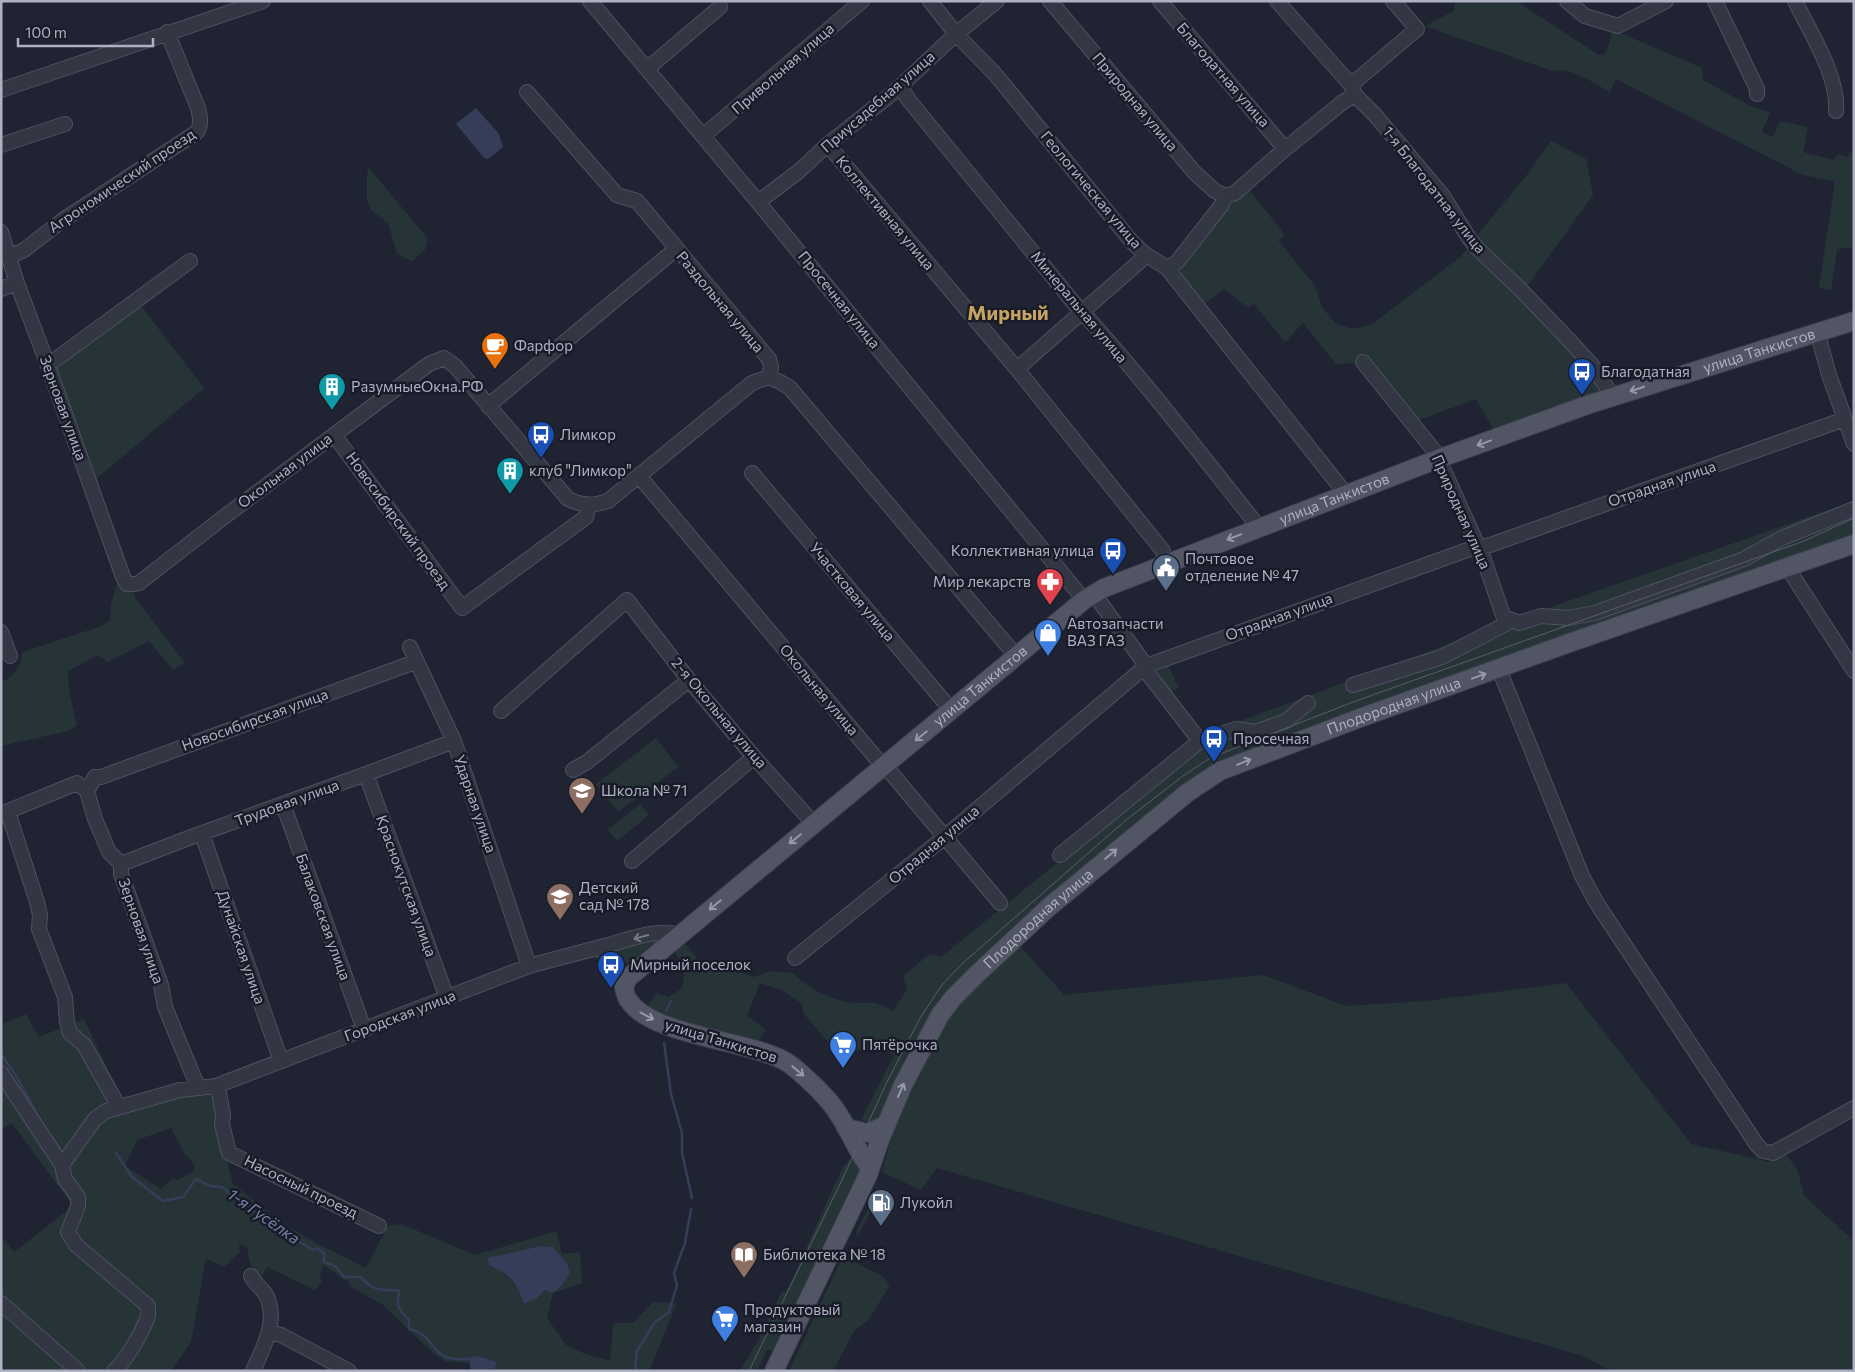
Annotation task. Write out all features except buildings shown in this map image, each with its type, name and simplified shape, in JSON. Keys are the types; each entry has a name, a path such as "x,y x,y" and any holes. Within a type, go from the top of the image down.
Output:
{"main road":[{"name":"улица Танкистов","path":"870,1168 859,1153 829,1101 807,1078 784,1060 762,1052 665,1026 639,1012 628,1001 624,987 628,978 1089,597 1116,582 1438,459 1611,398 1817,331 1854,321"},
{"name":"Плодородная улица","path":"774,1371 833,1250 870,1168 903,1085 940,1015 953,998 1049,907 1187,793 1229,768 1360,718 1854,544"},
{"path":"846,1128 868,1134 886,1125"}],"street":[{"path":"1,90 167,32 263,1"},
{"name":"Просечная улица","path":"590,1 1146,666 1149,675 1200,741"},
{"name":"Привольная улица","path":"703,136 862,1"},
{"name":"Геологическая улица","path":"930,1 956,34 996,74 1132,242 1145,254 1167,268 1342,489 1344,496"},
{"name":"Приусадебная улица","path":"758,202 798,172 827,145 900,86 956,34 998,1"},
{"name":"Природная улица","path":"1050,1 1195,174 1215,191 1225,196"},
{"name":"Благодатная улица","path":"1160,1 1285,149"},
{"name":"1-я Благодатная улица","path":"1278,1 1443,196 1477,248 1522,291 1591,364 1608,389 1611,398"},
{"path":"1167,268 1182,255 1221,206 1225,196 1235,193 1343,102 1353,90 1417,29 1393,1"},
{"path":"1567,1 1585,16 1618,26 1666,1"},
{"path":"1715,1 1757,89 1757,94"},
{"path":"1795,1 1833,80 1837,100 1836,111"},
{"path":"648,70 720,7"},
{"name":"Агрономический проезд","path":"9,258 24,250 63,220 197,132 201,121 198,108 167,32"},
{"name":"Минеральная улица","path":"900,86 908,99 1166,410 1254,521 1256,529"},
{"name":"Раздольная улица","path":"527,92 618,195 637,201 769,359 771,367 769,377"},
{"path":"1,144 65,124"},
{"name":"Коллективная улица","path":"827,145 1017,369 1163,551 1166,563"},
{"name":"Зерновая улица","path":"1,232 17,283 123,577 128,584"},
{"path":"676,249 488,406 568,499 579,504 589,505 608,501 752,383 769,377 782,382 790,388 1016,657"},
{"path":"1017,369 1083,312 1145,254"},
{"path":"47,362 55,360 190,261"},
{"path":"1,289 17,283"},
{"path":"1817,331 1844,419 1854,444"},
{"name":"Окольная улица","path":"128,584 139,582 430,364 444,358 454,366 488,406"},
{"name":"Природная улица","path":"1363,362 1436,453 1478,548 1505,620"},
{"name":"Отрадная улица","path":"795,958 1146,666 1470,549 1478,548 1844,419"},
{"name":"Новосибирский проезд","path":"334,435 462,608 586,517 589,505"},
{"name":"Участковая улица","path":"752,473 952,711"},
{"name":"Окольная улица","path":"639,476 1000,902"},
{"path":"1353,684 1442,657 1505,620 1519,624 1541,616 1568,618 1595,613 1744,559 1782,538 1854,509"},
{"path":"1787,567 1854,671"},
{"name":"2-я Окольная улица","path":"501,711 627,600 690,680 814,824"},
{"path":"1,632 10,656"},
{"name":"Ударная улица","path":"410,647 415,662 454,740 529,966"},
{"name":"Новосибирская улица","path":"87,792 94,777 101,777 415,662"},
{"path":"1499,669 1576,860 1596,902 1757,1144 1768,1153 1778,1151 1854,1108"},
{"path":"573,770 587,762 690,680"},
{"path":"1060,855 1200,741 1236,729 1255,732 1286,721 1308,703"},
{"name":"Трудовая улица","path":"121,864 454,740"},
{"path":"632,861 754,756"},
{"name":"Краснокутская улица","path":"366,774 447,998"},
{"path":"87,792 77,783 4,813 37,902 40,915 39,929 65,996 70,1033 84,1045 119,1107"},
{"name":"Зерновая улица","path":"87,792 95,819 109,852 121,864 121,874 161,986 165,1007 200,1088"},
{"name":"Балаковская улица","path":"282,804 364,1030"},
{"name":"Дунайская улица","path":"202,834 281,1061"},
{"name":"Городская улица","path":"62,1165 95,1119 106,1110 180,1090 216,1086 529,966 581,951 666,931 680,934"},
{"path":"602,947 610,969 626,983"},
{"path":"1,1073 62,1165 65,1179 78,1196 78,1206 68,1232 76,1245 148,1306 148,1316 144,1324 119,1367 114,1371"},
{"name":"Насосный проезд","path":"216,1086 229,1152 379,1226"},
{"path":"251,1276 255,1284 265,1293 269,1302 270,1332 253,1371"},
{"path":"1,1303 78,1371"},
{"path":"270,1332 281,1335 349,1371"}],"shaded area":[{"path":"1455,1 1516,1 1599,55 1606,53 1613,30 1702,68 1703,80 1750,106 1770,112 1762,132 1773,137 1780,121 1808,127 1803,152 1833,160 1838,154 1848,157 1849,152 1854,153 1854,247 1837,249 1831,290 1819,288 1835,181 1803,175 1616,79 1610,92 1589,80 1567,71 1552,71 1425,26 1454,11"},
{"path":"1551,141 1586,159 1593,195 1526,288 1475,240"},
{"path":"369,168 428,239 425,250 412,261 397,254 388,223 371,210 367,200 367,175"},
{"path":"1247,187 1285,235 1278,240 1315,286 1322,307 1335,323 1352,329 1371,325 1460,257 1469,247 1520,293 1602,387 1603,394 1496,433 1476,399 1408,424 1357,362 1337,365 1303,323 1285,342 1254,304 1248,308 1224,289 1203,305 1177,274 1178,269 1225,206"},
{"path":"138,302 204,388 96,479 56,370 57,365"},
{"path":"1854,501 1854,536 1224,762 972,970 879,1121 871,1123 861,1120 894,1055 882,1049 859,1050 830,1044 804,1014 801,1003 781,990 760,983 747,1016 766,1030 756,1044 645,1008 657,993 668,997 681,989 684,971 674,948 682,940 701,963 719,965 754,977 772,971 793,973 811,988 833,998 855,1003 876,1003 893,1011 907,990 903,976 930,954 941,957 1203,745 1205,734 1517,619"},
{"path":"118,581 136,590 134,594 136,599 185,663 173,670 149,641 108,662 98,655 68,671 69,691 77,725 68,731 1,746 1,682 14,674 20,662 22,652 102,626 110,620 111,604"},
{"path":"1168,666 1179,688 1168,693 1157,672"},
{"path":"656,738 678,767 618,812 596,784"},
{"path":"640,804 649,815 617,841 608,830"},
{"path":"645,939 662,939 636,960 624,963 619,962 616,957 617,952 625,946"},
{"path":"1018,944 1064,995 1263,975 1346,1006 1426,1001 1566,983 1691,1144 1770,1162 1786,1154 1798,1171 1804,1196 1854,1241 1854,1371 1611,1371 1583,1356 937,1168 921,1190 882,1172 900,1108 916,1074 957,1002"},
{"path":"26,1014 39,1037 84,1019 120,1095 126,1113 188,1093 211,1094 233,1185 280,1222 366,1268 388,1226 401,1224 475,1255 557,1231 562,1254 580,1252 582,1283 553,1293 547,1318 566,1345 585,1354 610,1361 613,1323 633,1323 653,1302 677,1303 649,1371 491,1371 496,1362 478,1356 469,1359 469,1363 445,1361 433,1353 383,1305 350,1286 349,1281 323,1265 320,1276 322,1281 315,1290 267,1267 262,1276 263,1286 254,1273 247,1247 239,1244 240,1252 224,1267 206,1258 191,1342 171,1371 1,1371 1,1236 14,1252 73,1206 12,1123 1,1130 1,1025","holes":["171,1128 186,1156 194,1165 195,1170 176,1181 174,1178 161,1189 125,1166 137,1140","540,1246 553,1247 566,1262 537,1298 518,1287 500,1270 519,1251"]},
{"path":"849,1160 857,1162 859,1171 773,1350 767,1350 757,1371 740,1371 757,1342 782,1291 786,1292 843,1167"},
{"path":"878,1188 881,1191 858,1236 856,1233"},
{"path":"843,1256 882,1276 890,1285 869,1319 854,1331 833,1371 789,1371"}],"water":[{"path":"476,108 499,134 503,147 488,159 484,158 456,124"},
{"path":"540,1246 553,1247 566,1262 570,1272 562,1285 553,1293 545,1290 537,1298 524,1304 519,1290 512,1280 489,1265 488,1258"},
{"path":"478,1356 497,1362 494,1369 471,1371 469,1357"}],"waterway":[{"path":"666,1011 671,1001"},
{"path":"664,1043 671,1094 682,1133 682,1153 692,1198"},
{"name":"1-я Гусёлка","path":"1,1054 15,1074 36,1112"},
{"name":"1-я Гусёлка","path":"116,1153 132,1177 163,1201 183,1197 196,1179 210,1186 222,1187 279,1230 313,1250 317,1248 324,1253 324,1262 335,1266 344,1277 361,1277 369,1285 378,1289 398,1290 398,1305 409,1320 409,1329 417,1331 427,1338 437,1351 446,1357 470,1359"},
{"path":"635,1371 637,1351 655,1322 669,1312 677,1285 674,1273 685,1243 691,1209"}],"tram line":[{"path":"749,1371 841,1182 886,1084 919,1020 941,986 963,963 1126,820 1183,776 1210,758 1353,702 1804,541 1854,518"}],"place":[{"name":"Фарфор","path":"495,370"},
{"name":"Благодатная","path":"1582,396"},
{"name":"РазумныеОкна.РФ","path":"332,411"},
{"name":"Лимкор","path":"541,459"},
{"name":"клуб \"Лимкор\"","path":"510,495"},
{"name":"Коллективная улица","path":"1113,575"},
{"name":"Почтовое отделение № 47","path":"1166,592"},
{"name":"Мир лекарств","path":"1050,606"},
{"name":"Автозапчасти ВАЗ ГАЗ","path":"1048,657"},
{"name":"Просечная","path":"1214,763"},
{"name":"Школа № 71","path":"582,815"},
{"name":"Детский сад № 178","path":"560,921"},
{"name":"Мирный поселок","path":"611,989"},
{"name":"Пятёрочка","path":"843,1069"},
{"name":"Лукойл","path":"881,1227"},
{"name":"Библиотека № 18","path":"744,1279"},
{"name":"Продуктовый магазин","path":"725,1343"}],"district":[{"name":"Мирный","path":"1008,313"}]}
